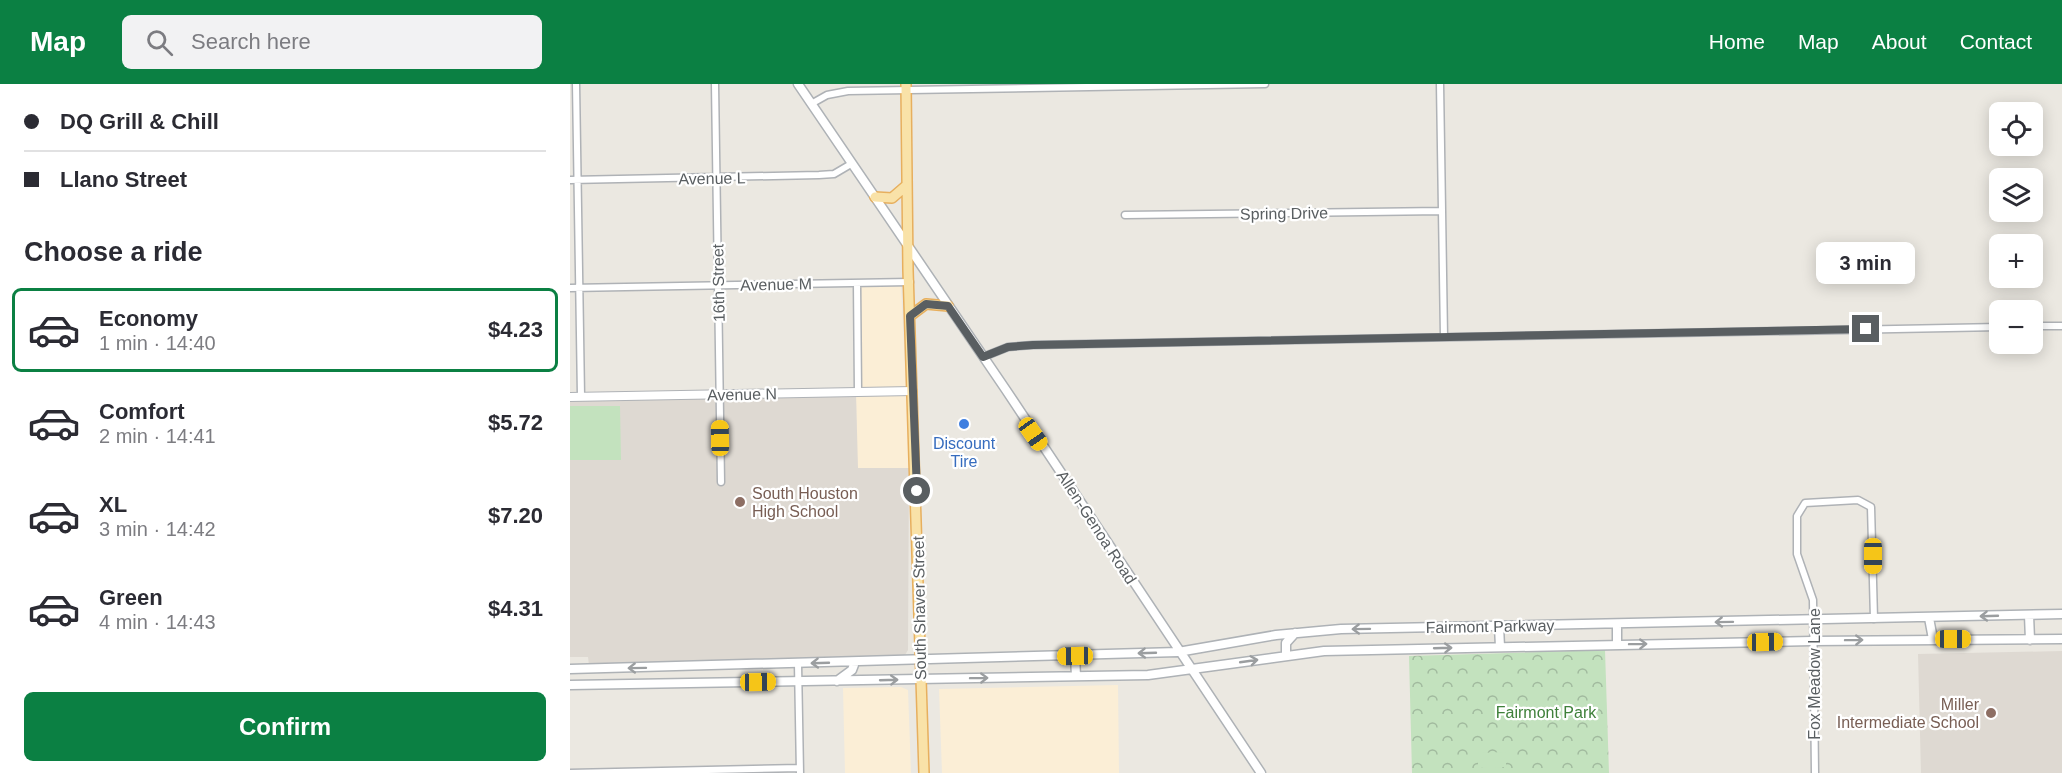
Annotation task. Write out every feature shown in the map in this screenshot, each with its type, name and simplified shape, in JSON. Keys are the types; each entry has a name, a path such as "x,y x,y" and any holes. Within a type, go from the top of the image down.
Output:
{"main road":[{"name":"Allen-Genoa Road","path":"798,84 1261,773"},
{"name":"South Shaver Street","path":"906,87 910,316 924,773"},
{"path":"875,197 892,198 907,185"},
{"path":"910,316 926,304 948,306"},
{"name":"Fairmont Parkway","path":"570,669 921,661 1178,652 1295,632 2062,614"},
{"path":"2029,615 2030,640"},
{"path":"1929,618 1933,639"},
{"path":"1617,624 1617,645"},
{"path":"1499,626 1500,647"},
{"path":"1286,656 1286,643 1295,632"},
{"name":"Fairmont Parkway","path":"570,685 1148,675 1324,651 1933,639 2062,639"},
{"path":"1075,656 1076,676"},
{"path":"837,681 852,670 855,662"},
{"path":"695,667 695,683"},
{"path":"595,669 596,684"}],"street":[{"path":"576,84 581,396"},
{"name":"16th Street","path":"715,84 721,482"},
{"path":"812,104 835,92 906,87 1265,84"},
{"path":"1440,84 1444,337"},
{"name":"Avenue L","path":"570,180 819,176 834,174 851,164"},
{"name":"Spring Drive","path":"1125,215 1442,211"},
{"name":"Avenue M","path":"570,288 910,282"},
{"path":"857,283 858,392"},
{"path":"2043,326 2062,326"},
{"path":"983,357 1008,347 1033,345 1989,327"},
{"name":"Avenue N","path":"570,397 913,391"},
{"name":"Fox Meadow Lane","path":"1815,773 1812,641 1814,620 1811,592 1797,554 1797,516 1805,503 1835,500 1863,501 1872,511 1874,619"},
{"path":"570,773 800,770 798,664"}],"shaded area":[{"path":"901,285 906,388 860,389 860,286"},
{"path":"908,393 909,468 857,469 856,394"},
{"name":"South Houston High School","path":"856,394 858,468 909,468 908,650 905,655 589,665 588,657 570,657 570,400 714,398 717,402 719,471 724,470 723,401 726,398"},
{"name":"Miller Intermediate School","path":"2062,651 2062,773 1921,773 1918,654"},
{"path":"1118,685 1119,773 942,773 939,689"},
{"path":"901,687 908,690 911,773 845,773 843,688"}],"green space":[{"path":"570,406 620,406 621,460 570,460"},
{"name":"Fairmont Park","path":"1605,650 1609,773 1412,773 1409,656"},
{"path":"1506,752 1506,767 1478,768 1478,753"}],"place":[{"name":"Discount Tire","path":"964,424"},
{"name":"South Houston High School","path":"740,502"},
{"name":"Miller Intermediate School","path":"1991,713"}],"route":[{"path":"917,491 910,316 926,304 948,306 983,357 1017,345 1866,329"}]}
